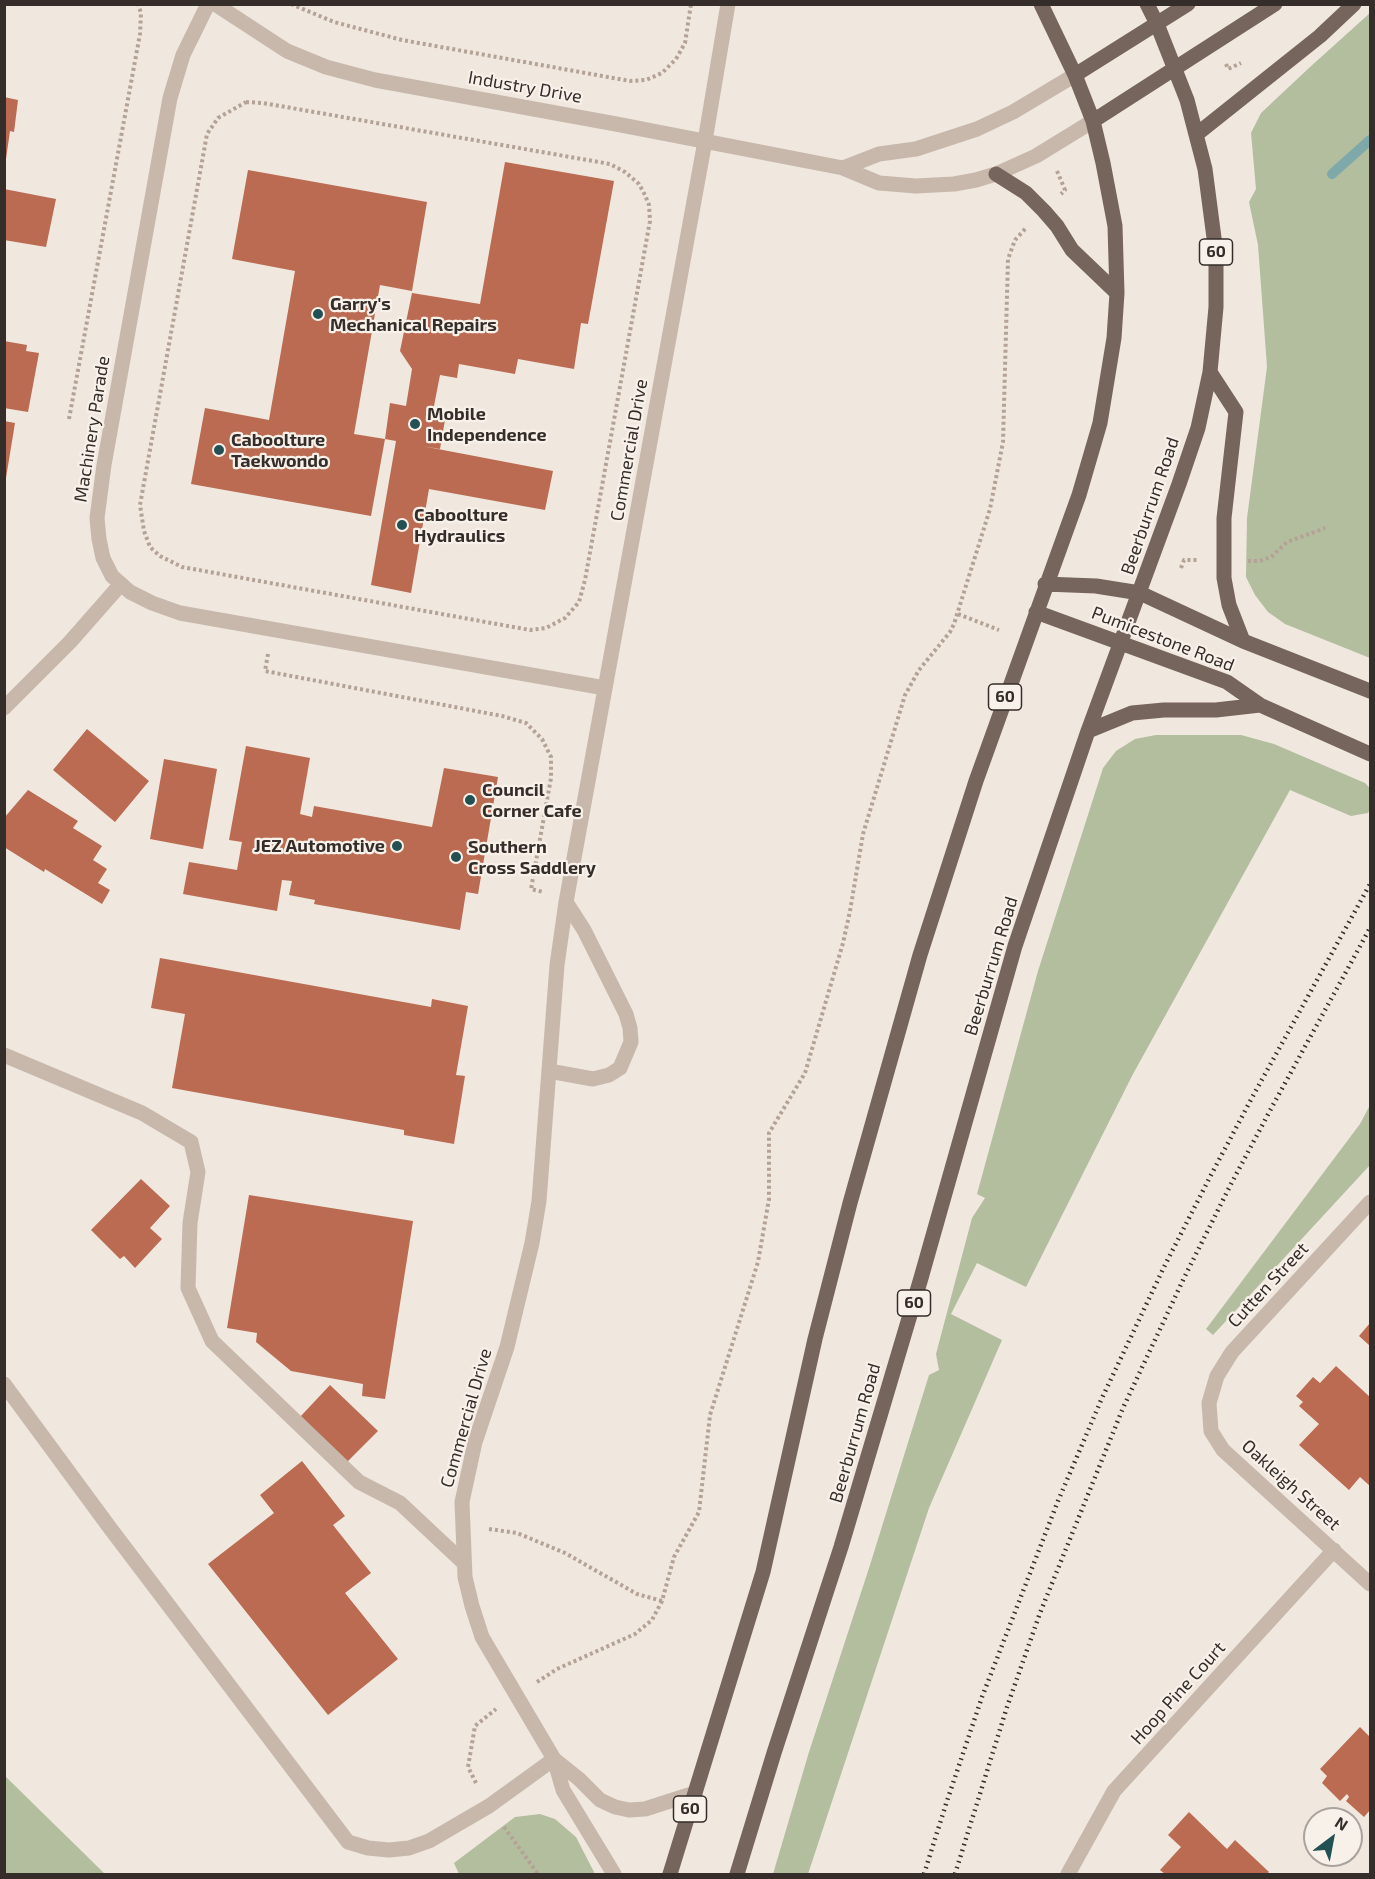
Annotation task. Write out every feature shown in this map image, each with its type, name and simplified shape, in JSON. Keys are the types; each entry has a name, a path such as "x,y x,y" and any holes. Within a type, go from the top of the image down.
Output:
{"main road":[{"path":"1041,4 1075,75 1188,4"},
{"name":"Beerburrum Road","path":"738,1875 774,1753 841,1547 921,1278 1015,946 1088,731 1176,495 1198,428 1210,372 1216,307 1216,253 1205,169 1197,134 1175,68 1148,4"},
{"path":"1093,121 1275,4"},
{"path":"1197,134 1320,36 1354,4"},
{"name":"60","path":"670,1875 763,1572 824,1305 850,1203 917,966 976,781 1079,495 1100,423 1113,350 1117,293 1114,226 1093,121 1075,75"},
{"path":"996,174 1026,193 1057,226 1072,250 1117,293"},
{"path":"1210,372 1236,412 1224,518 1224,578 1229,605 1243,641"},
{"name":"Pumicestone Road","path":"1046,584 1096,586 1140,593 1243,641 1371,692"},
{"name":"Pumicestone Road","path":"1036,612 1227,682 1260,705 1371,754"},
{"path":"1088,731 1132,713 1164,710 1216,710 1260,705"}],"street":[{"name":"Machinery Parade","path":"208,4 183,55 170,98 104,465 98,518 99,539 103,558 112,576 130,592 180,613 605,688"},
{"name":"Industry Drive","path":"215,4 287,51 326,67 365,78 843,168 879,183 915,186 954,184 976,180 996,174 1036,156 1093,121"},
{"name":"Commercial Drive","path":"614,1875 563,1790 554,1759 482,1637 465,1577 462,1502 476,1442 507,1347 532,1243 539,1201 557,965 566,899 728,4"},
{"path":"843,168 879,154 916,149 977,129 1013,112 1075,75"},
{"path":"4,708 70,642 120,584"},
{"path":"549,1071 593,1079 609,1075 620,1068 631,1042 626,1014 566,899"},
{"path":"4,1055 142,1113 191,1142 198,1172 190,1223 188,1288 212,1341 359,1482 400,1503 464,1563"},
{"name":"Cutten Street","path":"1209,1403 1217,1376 1232,1352 1371,1202"},
{"path":"4,1384 348,1842 368,1848 389,1850 409,1848 429,1841 489,1806 554,1759"},
{"name":"Oakleigh Street","path":"1209,1403 1211,1431 1223,1450 1371,1584"},
{"name":"Hoop Pine Court","path":"1068,1875 1114,1791 1334,1550"},
{"name":"Commercial Drive","path":"554,1759 600,1800 615,1807 629,1810 645,1809 695,1792"}],"path":[{"path":"69,419 140,34 141,13 138,4"},
{"path":"291,4 334,22 402,40 630,81 646,80 662,73 676,59 685,43 692,4"},
{"path":"1224,58 1228,69 1241,63 1247,70"},
{"path":"246,102 263,102 610,164 625,172 639,184 649,206 650,221 585,580 579,602 565,618 546,628 530,630 182,567 160,556 150,547 144,531 140,505 207,134 218,118 246,102"},
{"path":"1056,168 1065,190 1058,196"},
{"path":"516,1695 557,1669 635,1634 652,1620 662,1601 674,1557 699,1512 710,1415 758,1262 769,1199 769,1133 804,1074 843,943 863,834 905,695 919,670 950,632 985,529 998,476 1003,442 1008,260 1015,240 1027,228"},
{"path":"1245,561 1260,561 1271,557 1287,543 1325,528"},
{"path":"1181,568 1184,560 1198,560"},
{"path":"958,614 999,630"},
{"path":"272,629 265,671 502,716 526,723 542,739 551,758 551,778 531,889 566,899"},
{"path":"462,1525 517,1533 566,1552 637,1594 662,1601"}],"green space":[{"path":"1370,13 1370,658 1285,624 1268,612 1255,595 1246,577 1247,518 1267,367 1258,245 1249,202 1256,189 1251,133 1261,113"},
{"path":"1156,735 1241,735 1274,744 1365,783 1370,788 1370,809 1368,813 1351,816 1290,790 1133,1074 1026,1287 977,1263 951,1314 1002,1340 929,1508 808,1874 773,1874 809,1752 929,1375 939,1370 936,1354 972,1218 985,1198 977,1194 1038,971 1103,768 1116,751 1135,739"},
{"path":"1370,1105 1370,1165 1213,1335 1206,1329 1360,1124"},
{"path":"5,1776 105,1874 5,1874"},
{"path":"540,1814 555,1819 576,1837 595,1874 459,1874 454,1863 515,1817"}],"building":[{"path":"4,97 18,100 14,132 10,131 6,159 4,159"},
{"path":"505,162 614,181 588,324 581,323 574,369 518,359 515,374 459,364 457,378 440,375 433,411 446,414 440,449 422,446 553,471 545,510 429,489 411,593 371,585 396,441 385,439 390,403 406,406 412,369 400,351 412,293 480,304"},
{"path":"248,170 427,202 412,291 380,285 354,434 385,439 371,516 191,484 205,408 269,420 295,271 232,259"},
{"path":"4,189 56,199 46,247 4,240"},
{"path":"4,341 27,345 26,351 39,353 28,412 4,408"},
{"path":"4,421 15,423 6,478 4,477"},
{"path":"87,729 149,781 115,822 53,770"},
{"path":"246,746 310,758 300,814 312,817 314,806 432,827 444,768 498,777 478,894 466,892 460,930 314,904 315,900 289,895 292,881 282,880 277,911 183,894 189,862 237,870 242,842 229,840"},
{"path":"164,759 217,769 203,849 150,839"},
{"path":"28,790 78,821 73,828 102,846 93,860 107,869 98,883 110,890 102,904 4,847 4,818"},
{"path":"160,958 431,1007 432,999 468,1006 456,1075 465,1076 454,1144 404,1135 404,1130 172,1088 185,1014 151,1008"},
{"path":"141,1179 170,1206 150,1228 162,1239 135,1268 124,1256 120,1259 91,1230"},
{"path":"249,1195 413,1221 385,1399 362,1396 363,1384 291,1371 256,1342 257,1333 227,1328"},
{"path":"1370,1323 1370,1346 1359,1336"},
{"path":"1336,1366 1370,1397 1370,1486 1360,1477 1349,1490 1299,1445 1319,1424 1299,1406 1303,1402 1296,1396 1313,1377 1320,1383"},
{"path":"330,1385 378,1431 347,1462 300,1417"},
{"path":"302,1461 345,1516 333,1525 371,1573 345,1593 398,1659 328,1715 208,1564 274,1513 260,1495"},
{"path":"1360,1727 1370,1737 1370,1810 1364,1817 1363,1807 1353,1807 1346,1801 1349,1797 1347,1794 1340,1801 1322,1783 1327,1776 1320,1769"},
{"path":"1189,1812 1227,1849 1235,1840 1269,1872 1267,1874 1165,1874 1160,1870 1181,1847 1168,1835"}],"waterway":[{"path":"1332,174 1370,140"}],"railway":[{"path":"924,1874 982,1697 1058,1501 1102,1398 1164,1267 1211,1175 1370,884"},
{"path":"955,1874 1007,1707 1040,1613 1123,1408 1231,1184 1370,928"}],"place":[{"name":"Garry's Mechanical Repairs","path":"318,314"},
{"name":"Mobile Independence","path":"415,424"},
{"name":"Caboolture Taekwondo","path":"219,450"},
{"name":"Caboolture Hydraulics","path":"402,525"},
{"name":"Council Corner Cafe","path":"470,800"},
{"name":"JEZ Automotive","path":"397,846"},
{"name":"Southern Cross Saddlery","path":"456,857"}]}
